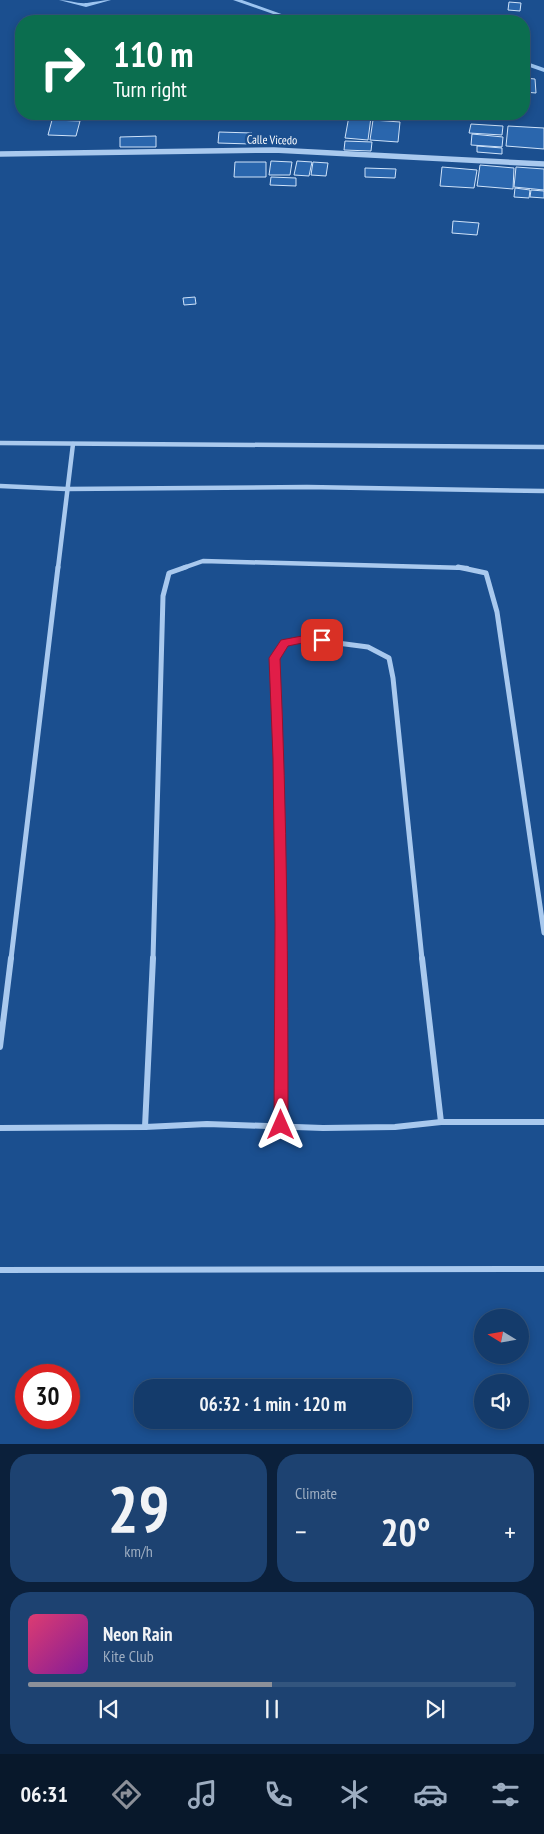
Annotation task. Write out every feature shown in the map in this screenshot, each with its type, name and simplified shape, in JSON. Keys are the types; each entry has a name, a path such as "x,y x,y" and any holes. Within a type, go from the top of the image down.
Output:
{"street":[{"name":"Calle Vicedo","path":"0,154 274,150 544,164"},
{"path":"0,444 544,447"},
{"path":"0,1047 66,489 73,444"},
{"path":"0,486 66,489 307,487 544,491"},
{"path":"145,1127 154,920 163,596 170,573 203,561 462,567 486,573 493,591 503,651 520,785 544,933"},
{"path":"281,1125 280,859 274,658 284,643 307,638 368,647 389,658 394,678 410,849 441,1122"},
{"path":"0,1128 145,1127 207,1124 281,1125 323,1128 395,1127 441,1122 544,1122"},
{"path":"0,1270 544,1269"}],"building":[{"path":"509,2 521,3 520,11 508,10"},
{"path":"530,79 535,79 536,93 530,92"},
{"path":"52,120 80,121 76,136 48,135"},
{"path":"348,120 371,120 368,140 345,138"},
{"path":"373,120 400,122 398,142 370,140"},
{"path":"471,124 503,126 502,135 469,133"},
{"path":"508,126 544,128 544,149 506,146"},
{"path":"219,132 252,133 251,144 218,143"},
{"path":"472,134 503,137 502,147 471,145"},
{"path":"156,136 156,147 120,147 120,137"},
{"path":"345,141 372,142 371,151 344,150"},
{"path":"477,146 502,148 502,154 477,152"},
{"path":"271,161 292,162 290,175 269,175"},
{"path":"297,161 312,162 309,176 294,175"},
{"path":"235,162 266,162 266,177 234,177"},
{"path":"313,162 328,163 326,176 311,175"},
{"path":"480,165 514,168 513,189 477,186"},
{"path":"442,167 477,170 474,188 440,186"},
{"path":"516,167 544,169 544,190 514,187"},
{"path":"365,168 396,169 395,178 365,177"},
{"path":"271,177 296,178 296,186 270,185"},
{"path":"515,188 530,190 529,198 514,197"},
{"path":"531,190 544,191 544,198 530,197"},
{"path":"453,221 479,223 477,235 452,233"},
{"path":"195,297 196,304 184,305 183,298"}],"waterway":[{"path":"62,0 86,5 108,0"},
{"path":"236,0 280,15"},
{"path":"530,65 544,70"}],"route":[{"path":"281,1125 281,924 274,658 284,643 307,638 322,640"}]}
